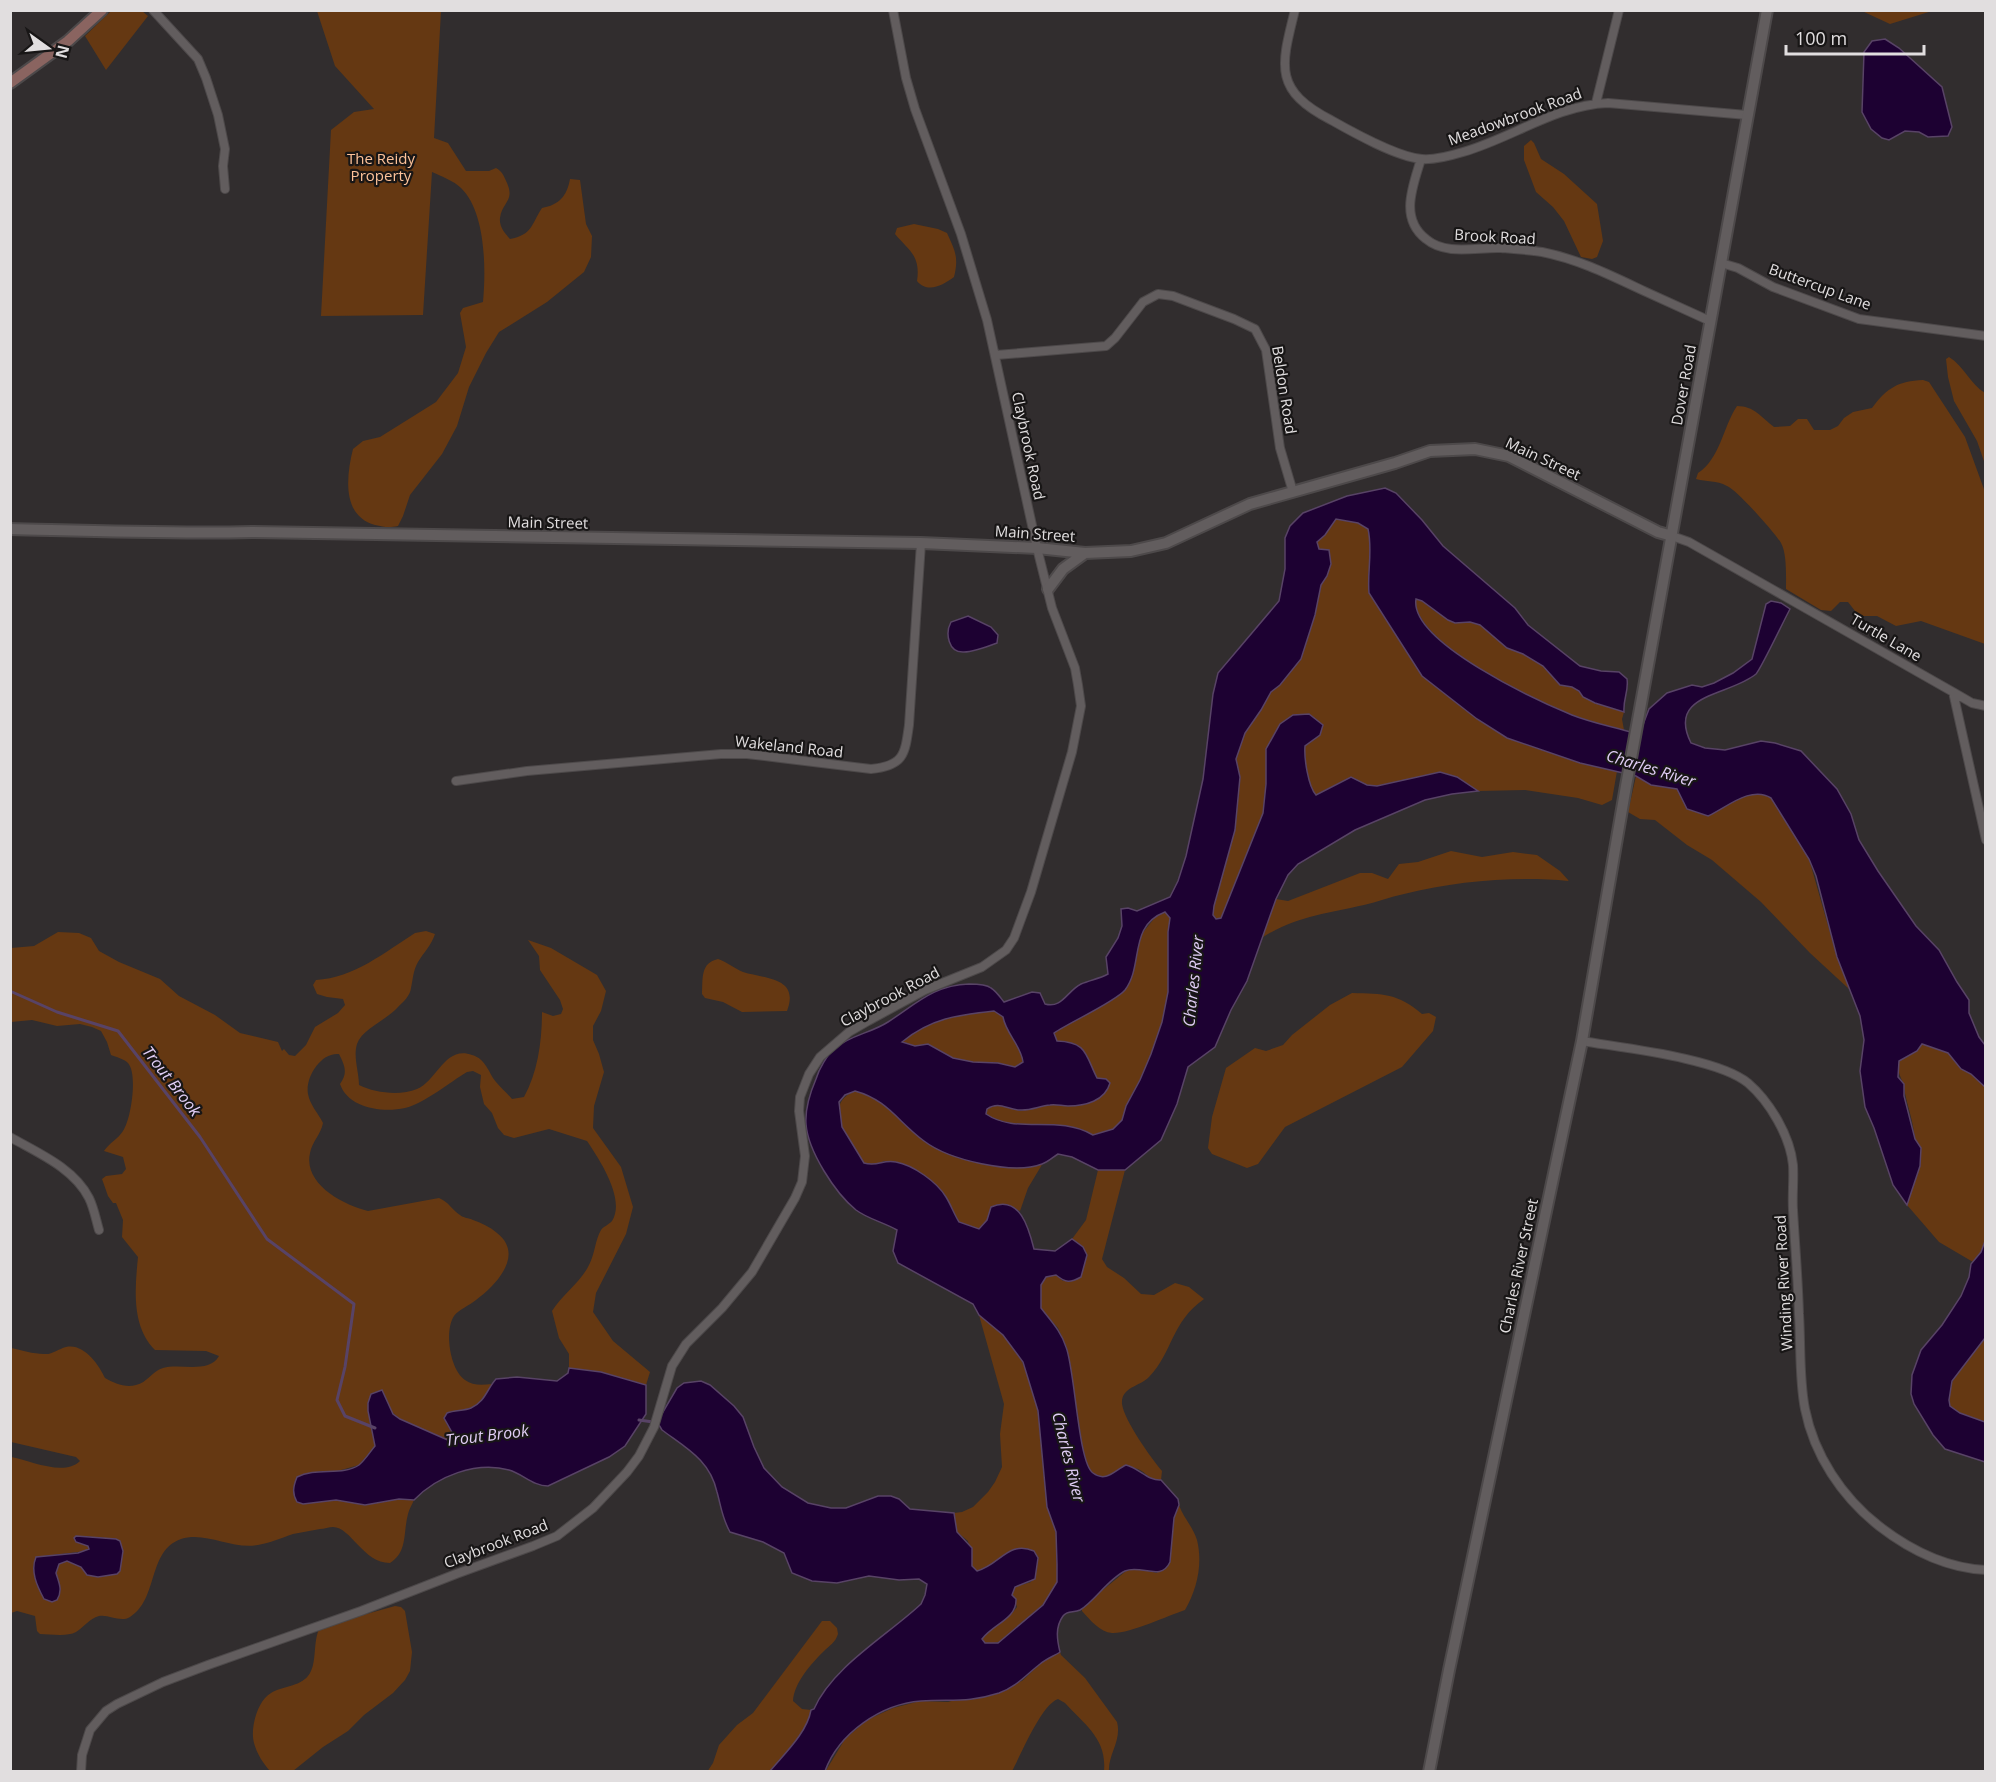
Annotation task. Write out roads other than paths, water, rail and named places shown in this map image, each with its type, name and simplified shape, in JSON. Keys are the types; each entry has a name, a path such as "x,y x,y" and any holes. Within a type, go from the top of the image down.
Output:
{"main road":[{"path":"10,83 68,41 102,10"}],"street":[{"path":"153,10 198,59 206,78 218,115 225,149 223,166 225,189"},
{"name":"Claybrook Road","path":"81,1772 82,1755 90,1730 106,1711 117,1704 208,1665 361,1611 533,1546 557,1536 592,1508 627,1472 639,1456 654,1427 666,1382 675,1361 686,1344 722,1308 752,1272 788,1213 802,1182 805,1156 800,1097 809,1074 820,1057 842,1038 868,1021 925,990 982,967 1006,950 1014,938 1031,892 1063,784 1075,742 1081,705 1075,668 1052,608 1037,548 996,355 976,279 908,86 893,10"},
{"name":"Meadowbrook Road","path":"1295,10 1284,66 1287,80 1298,97 1322,116 1399,153 1421,159 1438,158 1470,150 1546,118 1596,103 1747,115"},
{"name":"Meadowbrook Road","path":"1596,103 1619,10"},
{"name":"Dover Road","path":"1630,765 1767,10"},
{"name":"Brook Road","path":"1421,159 1411,196 1410,209 1414,225 1419,233 1433,244 1449,249 1525,250 1571,260 1613,276 1710,321"},
{"name":"Buttercup Lane","path":"1721,262 1738,268 1773,287 1859,319 1986,336"},
{"name":"Beldon Road","path":"996,355 1106,346 1143,302 1158,294 1173,296 1245,323 1258,333 1266,350 1280,448 1293,492"},
{"name":"Main Street","path":"10,529 166,534 252,532 921,543 1037,548 1085,553 1131,551 1167,543 1250,504 1430,451 1475,449 1509,456 1658,532 1672,536"},
{"name":"Turtle Lane","path":"1672,536 1689,542 1972,703 1986,706"},
{"name":"Wakeland Road","path":"456,781 527,771 721,754 747,754 872,769 888,768 899,760 906,750 921,543"},
{"name":"Main Street","path":"1048,589 1063,569 1085,553"},
{"path":"1953,692 1986,840"},
{"name":"Charles River Street","path":"1429,1772 1582,1041 1630,765"},
{"name":"Winding River Road","path":"1582,1041 1662,1054 1724,1070 1748,1083 1776,1115 1787,1140 1793,1164 1793,1206 1805,1410 1826,1467 1870,1519 1898,1541 1944,1563 1966,1569 1986,1570"},
{"path":"10,1137 52,1161 77,1179 90,1199 99,1230"}],"water":[{"path":"1885,39 1899,48 1942,87 1952,127 1948,136 1928,137 1919,132 1905,131 1889,140 1882,138 1871,129 1862,112 1864,52 1872,41"},
{"name":"Charles River","path":"1385,488 1396,493 1443,546 1515,608 1528,625 1580,666 1619,672 1627,679 1624,712 1595,703 1583,697 1572,687 1560,685 1543,666 1507,648 1480,625 1470,622 1455,623 1416,599 1419,616 1433,633 1453,651 1479,668 1555,708 1634,733 1641,730 1649,709 1667,693 1692,685 1702,687 1714,683 1752,659 1766,604 1771,601 1781,603 1790,609 1756,674 1704,698 1687,714 1686,727 1691,743 1705,748 1725,750 1761,741 1801,751 1837,789 1851,814 1859,840 1878,871 1916,926 1939,950 1969,1000 1969,1013 1985,1045 1985,1087 1971,1074 1961,1069 1948,1053 1922,1044 1917,1051 1899,1061 1898,1077 1904,1084 1904,1096 1915,1139 1921,1148 1920,1166 1907,1205 1893,1185 1865,1107 1860,1071 1864,1040 1860,1016 1837,957 1816,876 1809,859 1771,798 1755,794 1747,796 1708,816 1687,809 1677,789 1651,785 1636,776 1580,763 1507,738 1477,719 1422,676 1369,593 1368,529 1358,523 1336,519 1317,542 1319,549 1329,550 1331,564 1321,585 1315,615 1301,659 1280,685 1271,692 1245,733 1236,759 1240,777 1235,830 1213,915 1216,919 1221,918 1263,813 1266,749 1280,724 1293,715 1309,714 1323,725 1320,735 1305,746 1307,772 1316,795 1351,777 1367,785 1377,786 1440,772 1457,777 1478,791 1425,800 1355,830 1298,864 1288,875 1276,899 1247,981 1215,1047 1188,1067 1177,1104 1161,1140 1125,1170 1098,1170 1072,1157 1058,1154 1044,1163 1030,1167 1015,1168 981,1164 935,1148 915,1134 884,1106 866,1095 855,1091 845,1095 839,1102 842,1127 864,1163 891,1161 917,1170 942,1191 959,1222 979,1229 987,1220 991,1207 1001,1204 1009,1205 1016,1209 1026,1223 1034,1249 1055,1251 1072,1239 1083,1247 1087,1255 1081,1277 1068,1281 1056,1275 1046,1277 1041,1285 1041,1308 1059,1331 1066,1347 1080,1435 1088,1466 1093,1473 1102,1477 1126,1465 1156,1480 1161,1480 1178,1499 1170,1562 1166,1568 1156,1572 1138,1569 1125,1571 1113,1579 1085,1606 1078,1611 1065,1614 1060,1620 1058,1629 1060,1652 1042,1662 1016,1684 1005,1690 978,1698 921,1701 891,1708 877,1714 851,1733 840,1744 825,1771 770,1771 800,1735 811,1710 814,1709 834,1679 862,1652 921,1604 927,1584 919,1579 899,1580 869,1576 837,1583 812,1581 792,1573 784,1553 763,1542 730,1532 709,1471 688,1449 662,1430 659,1425 660,1417 677,1388 684,1383 701,1381 710,1385 743,1417 764,1468 782,1487 808,1503 831,1508 846,1508 878,1496 891,1496 899,1499 910,1509 954,1513 957,1532 972,1548 972,1566 977,1571 1011,1551 1025,1548 1034,1551 1038,1558 1035,1579 1015,1587 1012,1595 1016,1599 1013,1612 982,1639 985,1643 998,1643 1043,1605 1057,1582 1056,1532 1047,1507 1038,1411 1023,1362 1003,1335 979,1315 973,1304 898,1263 893,1251 897,1230 861,1213 848,1203 831,1182 817,1159 806,1124 808,1101 821,1067 835,1048 881,1026 935,992 957,985 981,984 993,989 1004,1002 1032,992 1040,993 1045,1004 1051,1005 1060,1002 1081,984 1108,974 1106,957 1118,938 1122,926 1121,909 1128,908 1137,911 1170,897 1178,881 1186,856 1203,779 1213,694 1218,673 1279,601 1285,569 1285,538 1290,526 1303,513 1347,496","holes":["1165,912 1170,918 1168,992 1162,1022 1151,1054 1126,1106 1122,1120 1113,1129 1093,1135 1065,1126 1011,1123 986,1114 987,1109 992,1106 1022,1110 1052,1105 1081,1105 1094,1101 1104,1094 1110,1083 1106,1079 1097,1078 1084,1051 1074,1044 1057,1041 1054,1033 1112,1000 1125,990 1131,980 1141,936 1153,918","994,1011 1003,1017 1022,1056 1023,1062 1015,1067 953,1058 928,1044 915,1046 902,1042 924,1028 945,1019"]},
{"path":"968,616 991,627 998,635 997,643 967,652 954,649 949,642 949,626 951,622"},
{"path":"1985,1241 1985,1338 1952,1381 1949,1400 1950,1406 1960,1413 1985,1422 1985,1462 1945,1449 1933,1435 1914,1404 1911,1394 1912,1375 1921,1350 1942,1325 1961,1296 1969,1277 1971,1264 1981,1252"},
{"path":"569,1368 601,1372 646,1385 646,1414 625,1446 609,1457 548,1486 538,1484 509,1470 483,1468 471,1469 445,1478 423,1491 414,1500 399,1499 365,1505 336,1500 303,1504 295,1499 294,1490 297,1477 312,1472 353,1468 361,1463 375,1446 368,1411 371,1394 382,1390 393,1414 450,1441 454,1436 444,1418 447,1413 476,1405 483,1399 496,1379 517,1377 557,1381 568,1373"},
{"path":"76,1536 120,1541 123,1551 120,1571 117,1574 98,1577 87,1575 81,1567 67,1561 59,1564 56,1573 60,1590 57,1600 52,1602 44,1599 34,1573 36,1557 78,1553 89,1549 88,1546 76,1542 74,1538"}],"waterway":[{"name":"Trout Brook","path":"10,991 57,1012 118,1031 200,1137 267,1239 354,1304 345,1367 337,1400 345,1416 375,1428"},
{"name":"Trout Brook","path":"639,1420 653,1422"}],"park label":[{"name":"The Reidy Property","path":"381,168"}]}
